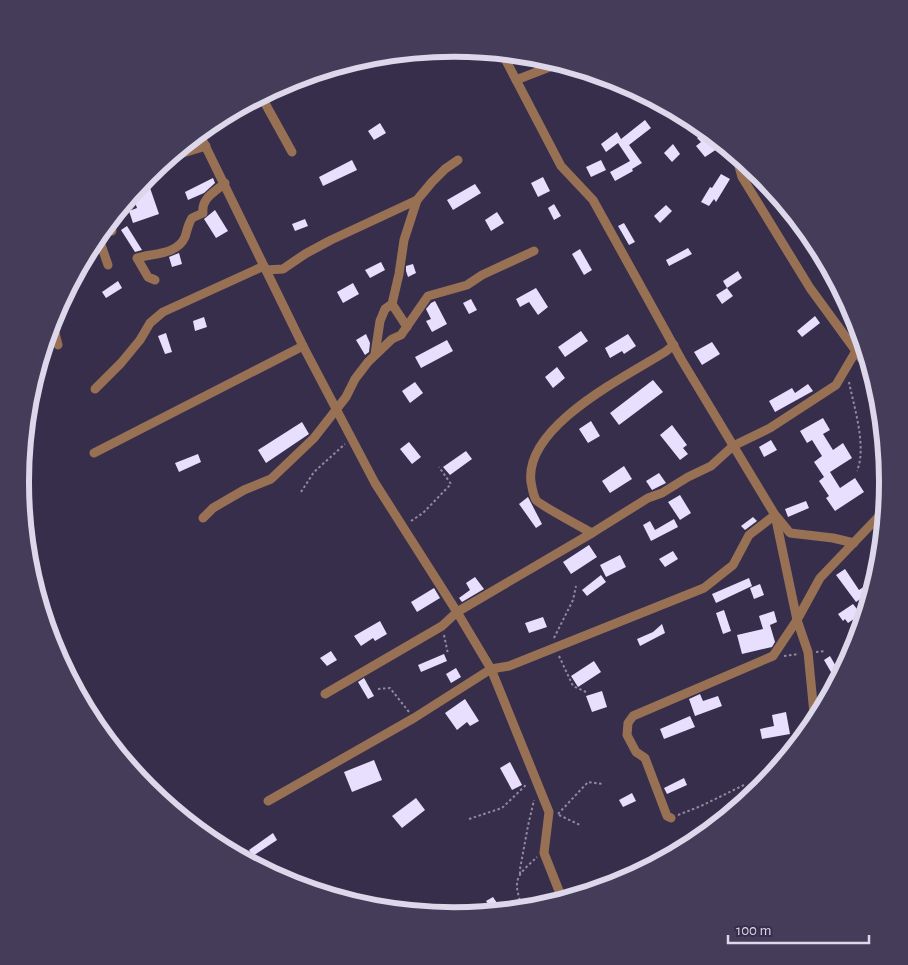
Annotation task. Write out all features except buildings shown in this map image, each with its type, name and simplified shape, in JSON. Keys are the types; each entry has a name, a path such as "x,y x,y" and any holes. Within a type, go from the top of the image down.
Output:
{"street":[{"path":"506,61 560,166 593,200 681,359 775,515 790,533 833,538 854,543"},
{"path":"516,80 548,68"},
{"path":"264,102 292,152"},
{"path":"203,140 303,346 375,483 491,668 549,812 544,853 561,894"},
{"path":"186,153 206,146"},
{"path":"407,326 392,304 404,240 417,200 445,169 458,160"},
{"path":"740,168 742,177 810,288 860,357"},
{"path":"155,280 148,277 136,258 156,253 166,253 179,246 192,218 202,213 205,201 209,195 225,184"},
{"path":"95,389 121,363 140,340 150,323 163,312 265,268 283,270 305,254 331,240 417,200"},
{"path":"101,245 108,265"},
{"path":"203,518 213,508 244,490 271,478 314,438 346,397 355,378 375,354 392,339 401,335 428,296 466,285 482,275 534,251"},
{"path":"375,354 377,335 384,308 392,304"},
{"path":"55,335 58,345"},
{"path":"377,335 392,339"},
{"path":"592,533 537,501 532,489 530,474 534,458 546,436 578,407 665,352 674,344"},
{"path":"94,453 303,346"},
{"path":"325,694 442,626 457,612 648,498 662,493 711,466 733,446 770,428 836,385 856,351"},
{"path":"775,515 797,620 808,652 814,709"},
{"path":"268,801 414,718 491,668 509,666 704,588 733,565 749,535 775,515"},
{"path":"671,818 667,816 645,758 636,752 627,735 628,724 633,716 773,656 797,620 820,578 877,518"}],"path":[{"path":"846,369 860,440 860,463 857,471"},
{"path":"301,492 314,472 346,444 350,436"},
{"path":"402,526 423,513 451,484 439,467"},
{"path":"576,586 573,600 549,650 558,654 573,686 586,692"},
{"path":"442,626 448,654"},
{"path":"378,689 390,688 414,718"},
{"path":"469,820 502,808 534,776"},
{"path":"580,824 558,814 588,782 603,784"},
{"path":"671,818 746,784"},
{"path":"521,902 517,886 528,826 538,786"},
{"path":"520,874 537,856"}]}
